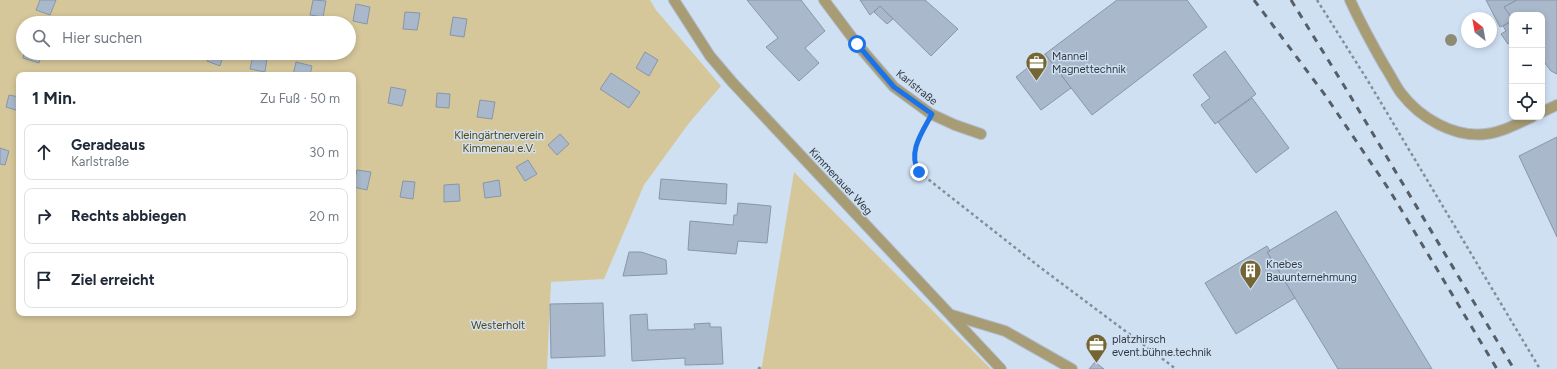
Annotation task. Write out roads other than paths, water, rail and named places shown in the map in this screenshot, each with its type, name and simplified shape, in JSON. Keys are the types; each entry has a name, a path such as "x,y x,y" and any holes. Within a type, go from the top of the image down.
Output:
{"street":[{"name":"Kimmenauer Weg","path":"674,0 710,56 732,83 1001,369"},
{"name":"Karlstraße","path":"824,0 857,44 894,87 932,114 955,125 981,134"},
{"path":"1350,0 1371,41 1401,93 1414,107 1430,119 1449,128 1463,132 1486,134 1507,128 1525,120"},
{"path":"1545,111 1557,105"},
{"path":"950,315 1005,331 1072,369"}],"railway":[{"path":"1254,0 1325,95 1390,191 1497,369"},
{"path":"1291,0 1514,369"}],"place":[{"name":"Mannel Magnettechnik","path":"1037,82"},
{"name":"Knebes Bauunternehmung","path":"1250,290"},
{"name":"platzhirsch event.bühne.technik","path":"1096,364"}],"park label":[{"name":"Kleingärtnerverein Kimmenau e.V.","path":"499,141"},
{"name":"Westerholt","path":"498,325"}]}
